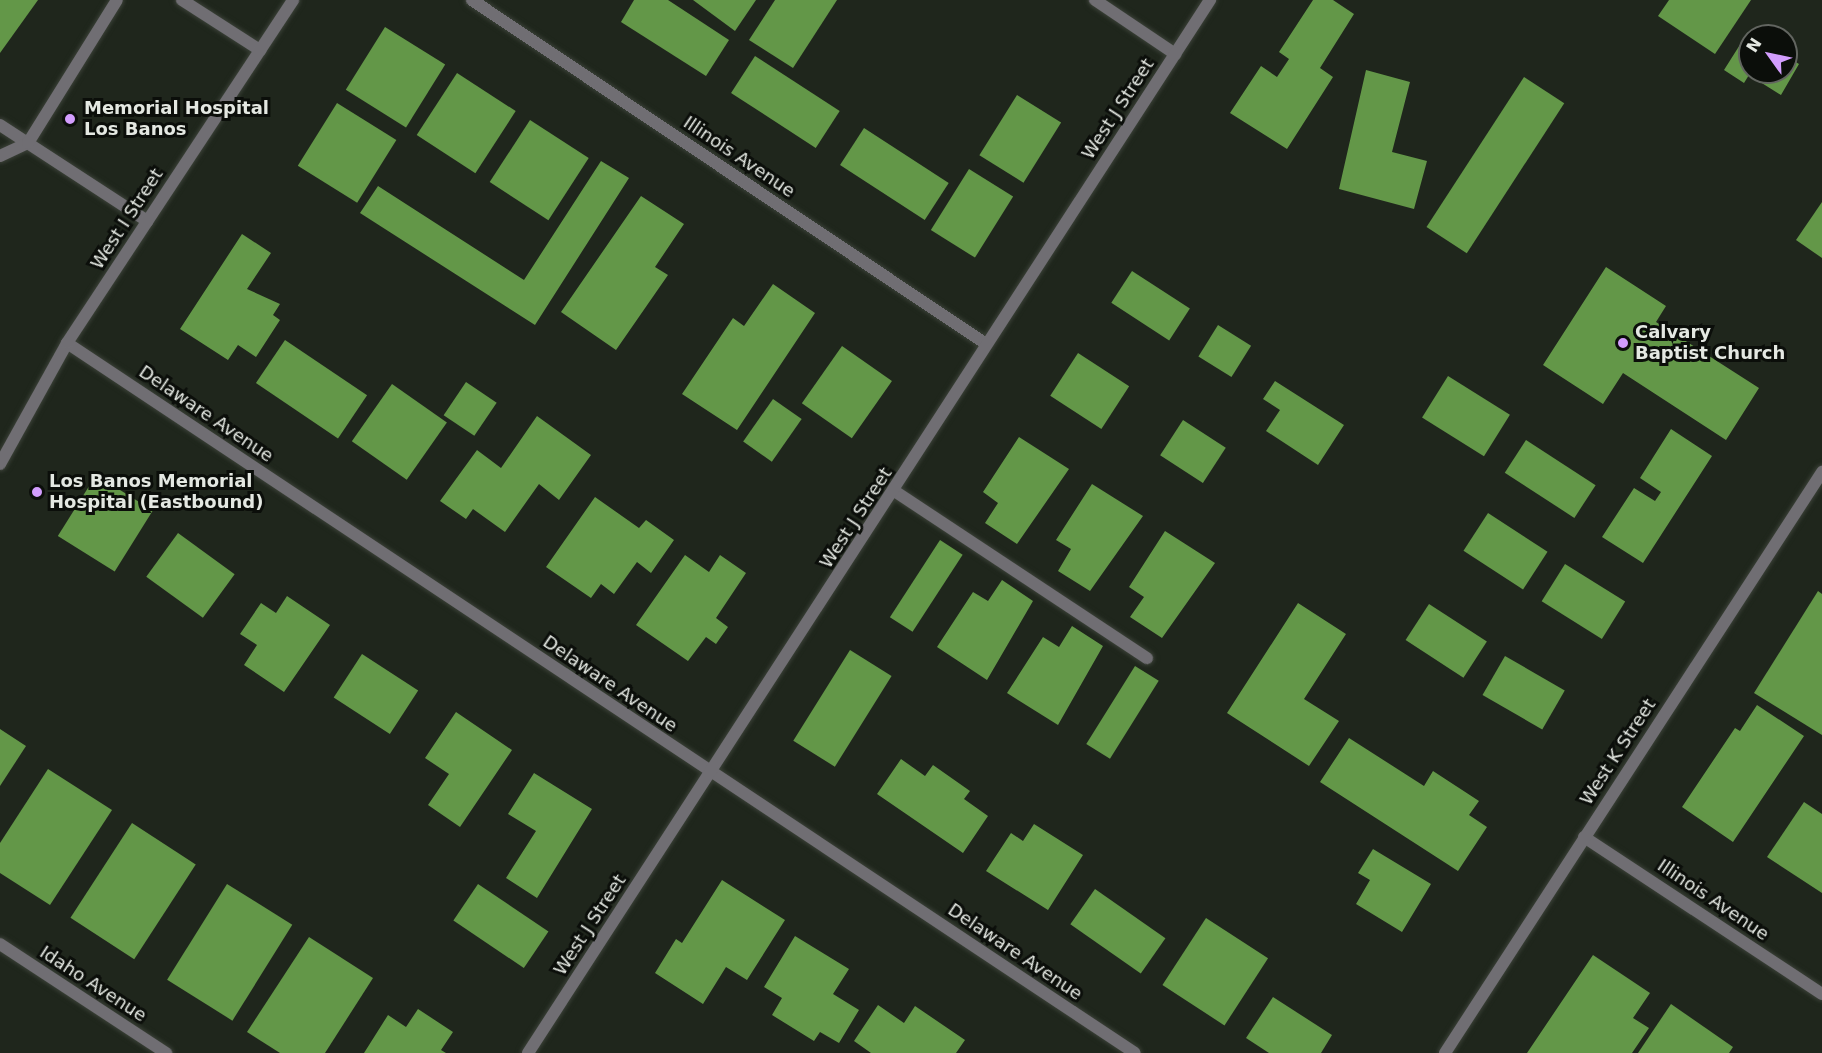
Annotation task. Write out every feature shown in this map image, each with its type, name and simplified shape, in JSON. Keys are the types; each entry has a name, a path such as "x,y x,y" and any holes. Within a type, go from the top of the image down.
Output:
{"street":[{"path":"0,156 28,143 117,0"},
{"path":"182,0 260,50"},
{"name":"West I Street","path":"0,464 67,343 292,0"},
{"name":"Illinois Avenue","path":"472,0 986,344"},
{"path":"1095,0 1175,54"},
{"name":"West J Street","path":"528,1053 710,771 896,492 986,344 1210,0"},
{"path":"0,124 147,221"},
{"name":"Delaware Avenue","path":"67,343 1135,1053"},
{"name":"West K Street","path":"1445,1053 1584,837 1817,489 1822,472"},
{"path":"896,492 1148,658"},
{"name":"Illinois Avenue","path":"1584,837 1822,994"},
{"name":"Idaho Avenue","path":"0,944 166,1053"}],"building":[{"path":"0,0 38,0 0,53"},
{"path":"634,0 668,0 729,40 706,76 621,22"},
{"path":"693,0 756,0 735,31"},
{"path":"775,0 837,0 793,68 749,40"},
{"path":"1313,0 1333,0 1354,14 1320,68 1333,77 1287,149 1230,113 1261,66 1277,77 1289,59 1279,52"},
{"path":"1669,0 1751,0 1715,54 1658,16"},
{"path":"385,27 445,65 406,127 346,90"},
{"path":"1738,48 1738,79 1724,70"},
{"path":"755,56 840,111 816,148 731,93"},
{"path":"1366,70 1410,82 1392,152 1427,161 1414,209 1339,189"},
{"path":"457,73 516,111 475,173 417,135"},
{"path":"1524,77 1564,103 1467,253 1427,227"},
{"path":"1763,84 1787,84 1781,95"},
{"path":"1017,95 1061,123 1023,183 979,155"},
{"path":"337,103 396,140 357,203 298,166"},
{"path":"530,120 589,158 548,220 490,182"},
{"path":"864,128 949,183 925,220 840,165"},
{"path":"601,161 629,178 535,325 360,213 378,186 524,280"},
{"path":"969,169 1013,197 975,258 931,230"},
{"path":"641,196 684,224 655,267 668,275 616,350 561,312"},
{"path":"1822,202 1822,258 1796,240"},
{"path":"242,234 271,253 247,289 280,304 273,315 280,320 256,357 238,345 228,360 180,329"},
{"name":"Calvary Baptist Church","path":"1606,267 1666,306 1656,322 1759,388 1726,440 1623,373 1603,404 1543,365"},
{"path":"1132,271 1190,309 1169,340 1111,303"},
{"path":"773,284 815,313 737,430 682,394 733,318 744,326"},
{"path":"1218,325 1251,346 1231,377 1198,356"},
{"path":"285,340 367,395 338,438 256,383"},
{"path":"842,346 892,381 852,438 802,403"},
{"path":"1078,353 1129,386 1101,429 1050,396"},
{"path":"1448,376 1510,415 1484,456 1422,418"},
{"path":"1275,381 1344,425 1318,465 1266,431 1280,410 1263,399"},
{"path":"466,382 497,403 474,436 444,415"},
{"path":"392,384 447,422 407,480 352,441"},
{"path":"773,399 802,419 772,462 743,442"},
{"path":"537,416 591,455 559,500 539,484 505,532 473,509 466,519 440,501 477,450 501,468"},
{"path":"1183,420 1226,448 1203,483 1160,455"},
{"path":"1671,429 1712,456 1643,563 1602,537 1634,488 1655,501 1661,492 1640,478"},
{"path":"1019,437 1069,469 1017,544 985,523 998,503 983,492"},
{"path":"1526,440 1596,485 1574,518 1505,473"},
{"path":"96,475 153,511 115,572 58,536"},
{"path":"1092,484 1143,516 1090,591 1058,571 1071,549 1056,540"},
{"path":"595,497 639,528 646,520 674,540 651,573 637,562 614,594 601,584 591,598 546,567"},
{"path":"1488,513 1548,552 1523,589 1463,551"},
{"path":"1165,531 1215,563 1162,638 1130,617 1144,597 1129,587"},
{"path":"178,533 235,574 203,618 146,577"},
{"path":"940,540 963,555 913,632 890,617"},
{"path":"685,555 709,572 720,555 746,573 716,618 728,627 716,644 706,637 688,661 636,625"},
{"path":"1565,564 1625,602 1602,639 1542,601"},
{"path":"1002,580 1033,601 987,680 937,647 973,592 988,601"},
{"path":"1818,591 1822,594 1822,735 1754,693"},
{"path":"287,596 330,625 284,692 244,665 257,645 240,634 261,603 276,613"},
{"path":"1298,603 1346,634 1304,699 1339,721 1309,766 1227,713"},
{"path":"1429,604 1487,642 1463,678 1406,640"},
{"path":"1072,626 1103,646 1058,725 1007,693 1043,637 1059,647"},
{"path":"850,650 892,676 835,767 793,741"},
{"path":"362,654 418,690 390,734 334,698"},
{"path":"1505,656 1565,690 1542,729 1482,695"},
{"path":"1135,666 1159,681 1110,759 1086,744"},
{"path":"1757,705 1804,736 1733,842 1682,807 1735,728 1740,731"},
{"path":"456,712 512,750 460,827 428,805 449,774 425,758"},
{"path":"0,729 26,746 0,786"},
{"path":"1349,738 1424,786 1433,771 1479,801 1469,815 1487,827 1458,871 1320,782"},
{"path":"901,759 925,776 933,765 970,791 964,799 988,816 963,853 877,794"},
{"path":"48,769 112,810 50,905 0,873 0,843"},
{"path":"534,773 592,809 537,898 506,878 536,831 508,814"},
{"path":"1804,802 1822,814 1822,893 1767,857"},
{"path":"132,823 196,864 134,959 70,918"},
{"path":"1034,824 1083,855 1048,910 986,871 1011,833 1023,841"},
{"path":"1373,849 1431,884 1402,932 1356,904 1370,880 1358,873"},
{"path":"722,880 785,920 747,980 726,967 703,1004 655,973 676,939 682,943"},
{"path":"227,884 292,925 232,1021 167,980"},
{"path":"478,884 548,932 524,968 453,920"},
{"path":"1095,889 1165,938 1141,974 1070,924"},
{"path":"1206,918 1268,958 1224,1025 1162,985"},
{"path":"795,936 849,969 833,994 859,1010 839,1043 820,1032 814,1041 772,1015 782,998 764,987"},
{"path":"309,937 373,978 325,1053 280,1053 247,1032"},
{"path":"1593,955 1650,993 1633,1018 1649,1028 1632,1053 1527,1053"},
{"path":"1273,997 1332,1035 1321,1053 1269,1053 1246,1038"},
{"path":"1671,1004 1733,1047 1729,1053 1638,1053"},
{"path":"878,1005 904,1023 915,1006 965,1040 956,1053 871,1053 854,1041"},
{"path":"418,1009 453,1032 441,1050 446,1053 364,1053 388,1015 406,1027"}],"place":[{"name":"Memorial Hospital Los Banos","path":"70,119"},
{"name":"Calvary Baptist Church","path":"1623,343"},
{"name":"Los Banos Memorial Hospital (Eastbound)","path":"37,492"}]}
